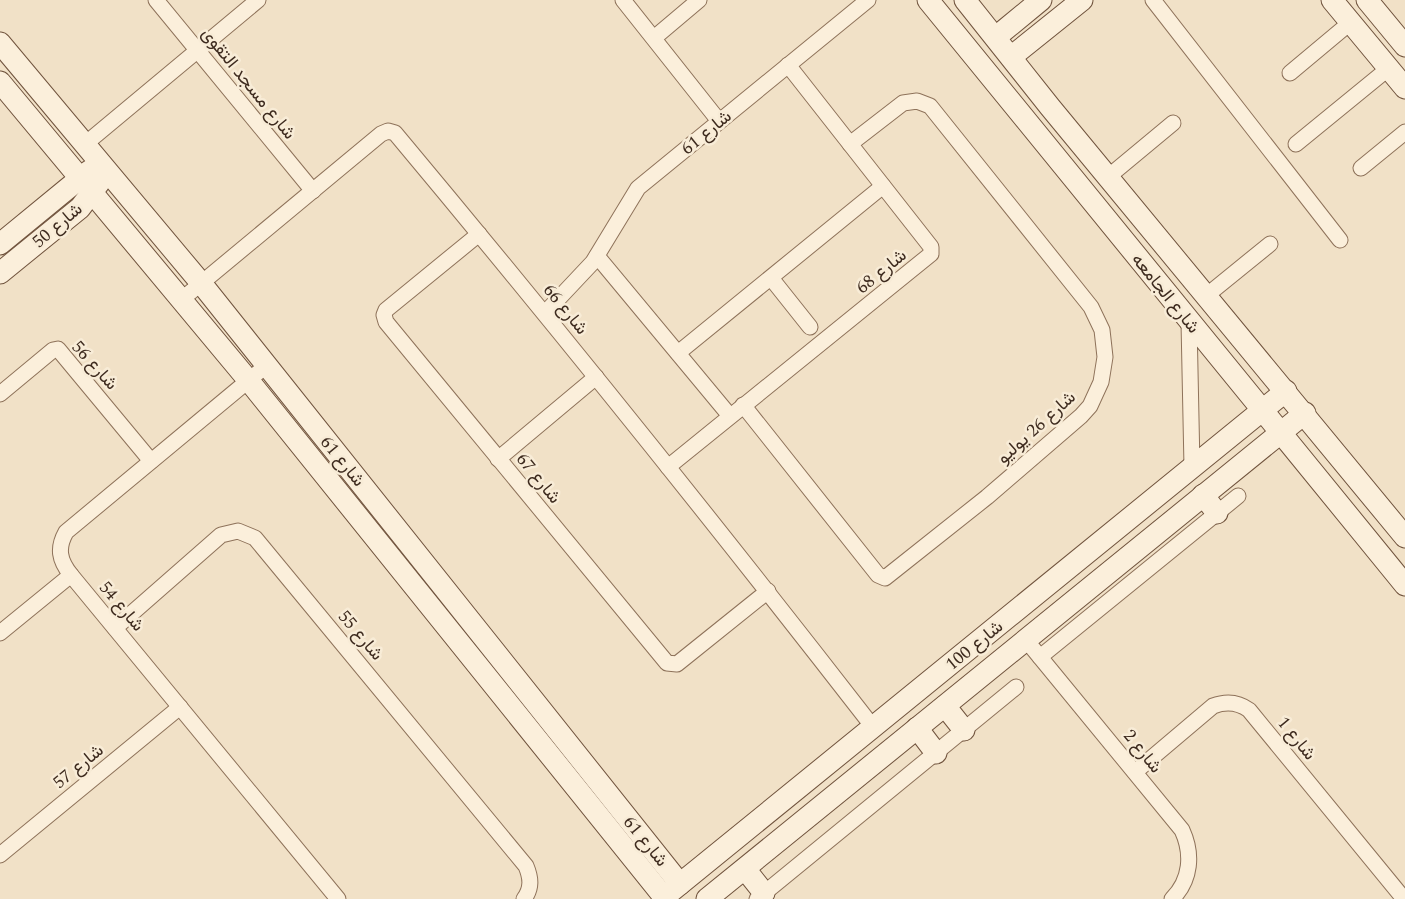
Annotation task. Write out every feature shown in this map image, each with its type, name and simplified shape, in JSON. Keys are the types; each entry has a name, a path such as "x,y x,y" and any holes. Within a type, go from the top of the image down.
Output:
{"main road":[{"name":"شارع الجامعه","path":"928,0 1405,585"},
{"name":"شارع الجامعه","path":"965,0 1405,537"},
{"path":"996,37 1041,0"},
{"path":"1011,57 1082,0"},
{"path":"1332,0 1405,88"},
{"path":"1367,0 1405,46"},
{"name":"شارع 61","path":"0,43 267,365 668,893"},
{"name":"شارع 61","path":"0,82 249,381 668,893"},
{"path":"1029,124 1050,106"},
{"name":"شارع 50","path":"0,244 86,186 103,167"},
{"name":"شارع 50","path":"0,273 80,208 86,186"},
{"name":"شارع 100","path":"668,893 1286,391"},
{"name":"شارع 100","path":"707,899 1305,413"},
{"path":"1203,495 1217,513"},
{"path":"1136,513 1154,536"},
{"path":"945,706 964,730"},
{"path":"917,728 936,753"},
{"path":"775,807 793,829"},
{"path":"745,869 761,896"}],"street":[{"name":"شارع مسجد التقوى","path":"156,0 313,190"},
{"path":"84,145 258,0"},
{"path":"623,0 719,121"},
{"path":"654,38 699,0"},
{"name":"شارع 61","path":"544,313 597,256 638,188 868,0"},
{"path":"1153,0 1340,240"},
{"path":"1290,73 1351,22"},
{"name":"شارع 68","path":"668,467 931,255 931,247 788,65"},
{"path":"1296,144 1389,68"},
{"name":"شارع 26 يوليو","path":"743,405 878,575 885,578 987,497 1081,416 1096,394 1104,369 1105,350 1102,330 1091,307 930,106 917,101 903,103 850,144"},
{"path":"1108,177 1173,123"},
{"path":"1361,168 1405,132"},
{"name":"شارع 66","path":"181,300 381,134 395,133 596,377 768,591 873,727"},
{"path":"678,353 883,186"},
{"name":"شارع 67","path":"479,234 386,310 384,317 498,459 667,663 678,664 768,591"},
{"path":"1206,296 1270,244"},
{"path":"597,256 730,416"},
{"path":"771,278 810,327"},
{"path":"1189,322 1192,467"},
{"name":"شارع 56","path":"0,394 53,350 58,349 151,461"},
{"name":"شارع 54","path":"267,365 66,532 61,540 61,560 339,899"},
{"path":"498,459 596,377"},
{"path":"1040,657 1238,496"},
{"name":"شارع 55","path":"115,628 221,536 238,531 255,538 526,866 531,881 530,889 524,899"},
{"path":"0,633 71,575"},
{"name":"شارع 2","path":"1026,640 1176,822 1186,839 1188,869 1181,888 1172,899"},
{"path":"761,896 1016,687"},
{"name":"شارع 1","path":"1135,772 1213,706 1227,703 1244,707 1404,899"},
{"name":"شارع 57","path":"0,855 180,707"}]}
